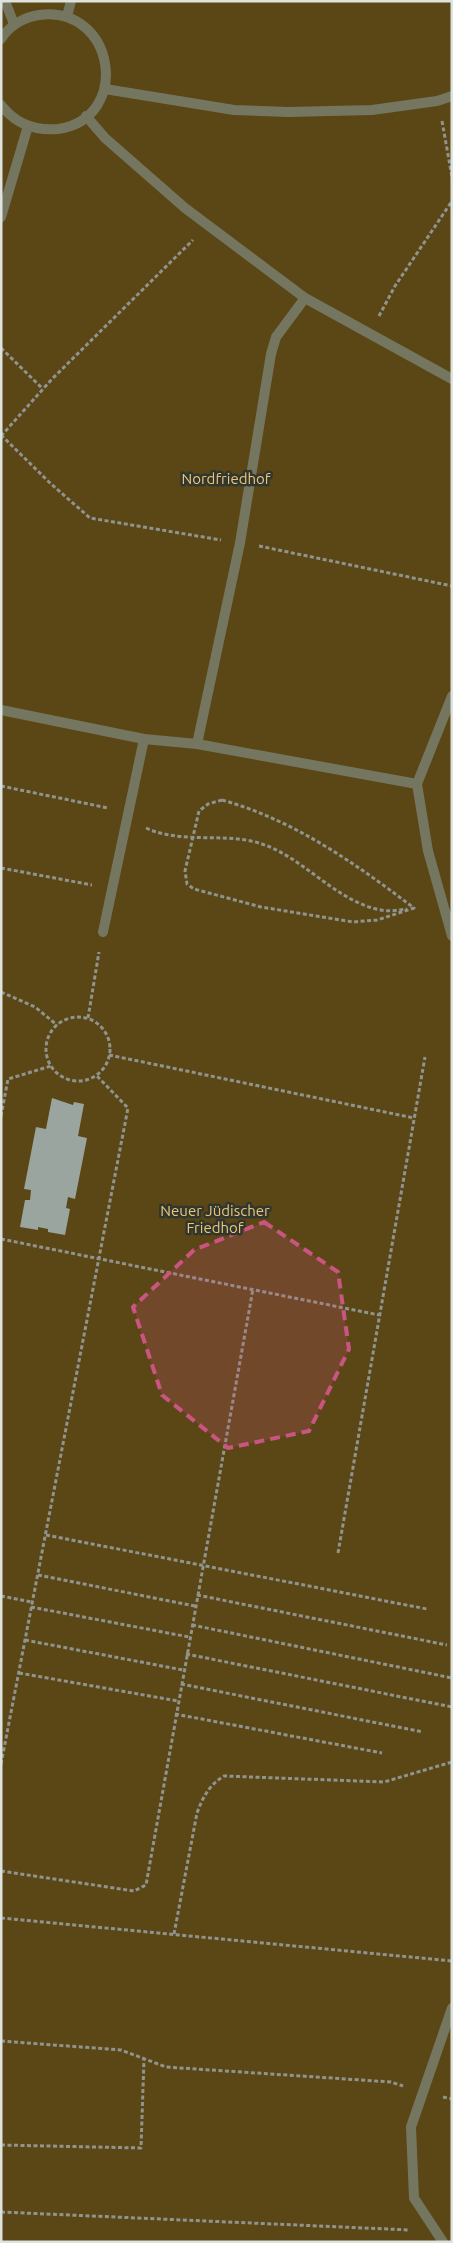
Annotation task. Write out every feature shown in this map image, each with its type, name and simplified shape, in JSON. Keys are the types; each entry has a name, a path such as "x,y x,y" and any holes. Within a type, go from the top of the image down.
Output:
{"lane":[{"path":"5,1 14,24"},
{"path":"67,16 71,1"},
{"path":"1,39 14,24 32,16 50,13 67,16 89,30 102,47 107,70 105,89 96,106 86,116 66,128 48,130 28,126 8,114 1,104"},
{"path":"105,89 234,110 288,112 372,110 437,101 452,96"},
{"path":"86,116 105,138 208,225 305,298 452,379"},
{"path":"1,217 28,126"},
{"path":"197,744 240,543 271,354 276,337 305,298"},
{"path":"452,696 416,784 428,852 452,936"},
{"path":"1,710 144,739 197,744 416,784"},
{"path":"103,932 144,739"},
{"path":"443,2242 414,2198 411,2128 452,2008"}],"path":[{"path":"437,101 443,122 452,177"},
{"path":"370,334 395,286 452,201"},
{"path":"208,225 44,389 1,436 90,518 240,543 452,586"},
{"path":"1,348 44,389"},
{"path":"1,786 127,816 154,832 193,838 251,841 272,848 299,863 329,885 370,908 384,911 443,908"},
{"path":"222,800 248,807 286,824 333,851 414,908 378,920 353,922 261,907 209,895 187,884 185,871 199,811 208,804 222,800"},
{"path":"1,868 112,889"},
{"path":"88,1018 103,932"},
{"path":"1,992 35,1007 57,1025"},
{"path":"77,1016 88,1018 98,1023 109,1040 109,1055 103,1068 96,1075 77,1081 58,1074 51,1066 46,1044 50,1033 57,1025 66,1019 77,1016"},
{"path":"109,1055 414,1118"},
{"path":"338,1553 424,1057"},
{"path":"1,1116 8,1079 51,1066"},
{"path":"1,1764 128,1108 96,1075"},
{"path":"1,1239 379,1315"},
{"path":"1,1870 134,1891 146,1885 175,1714 253,1289"},
{"path":"46,1535 427,1609"},
{"path":"38,1575 195,1606"},
{"path":"197,1595 447,1645"},
{"path":"1,1596 32,1602"},
{"path":"31,1607 189,1637"},
{"path":"192,1625 452,1678"},
{"path":"25,1640 183,1670"},
{"path":"186,1654 452,1707"},
{"path":"19,1673 178,1701"},
{"path":"181,1684 423,1732"},
{"path":"175,1714 382,1753"},
{"path":"174,1934 197,1813 203,1798 214,1782 224,1776 384,1782 452,1762"},
{"path":"1,1918 452,1961"},
{"path":"1,2041 121,2050 166,2067 391,2082 423,2092"},
{"path":"1,2144 142,2148 144,2059"},
{"path":"1,2212 436,2231"}],"highlighted area":[{"path":"264,1222 338,1272 349,1349 309,1431 228,1448 162,1395 133,1307 194,1250"}],"green space":[{"path":"1,1 452,1 452,2242 1,2242"}],"building":[{"path":"52,1098 73,1105 74,1102 84,1104 78,1136 87,1138 75,1199 68,1197 66,1208 70,1209 65,1235 48,1232 48,1229 38,1227 38,1230 20,1227 25,1200 30,1200 31,1190 24,1189 36,1127 46,1129"}],"park label":[{"name":"Nordfriedhof","path":"226,479"},
{"name":"Neuer Jüdischer Friedhof","path":"215,1220"}]}
